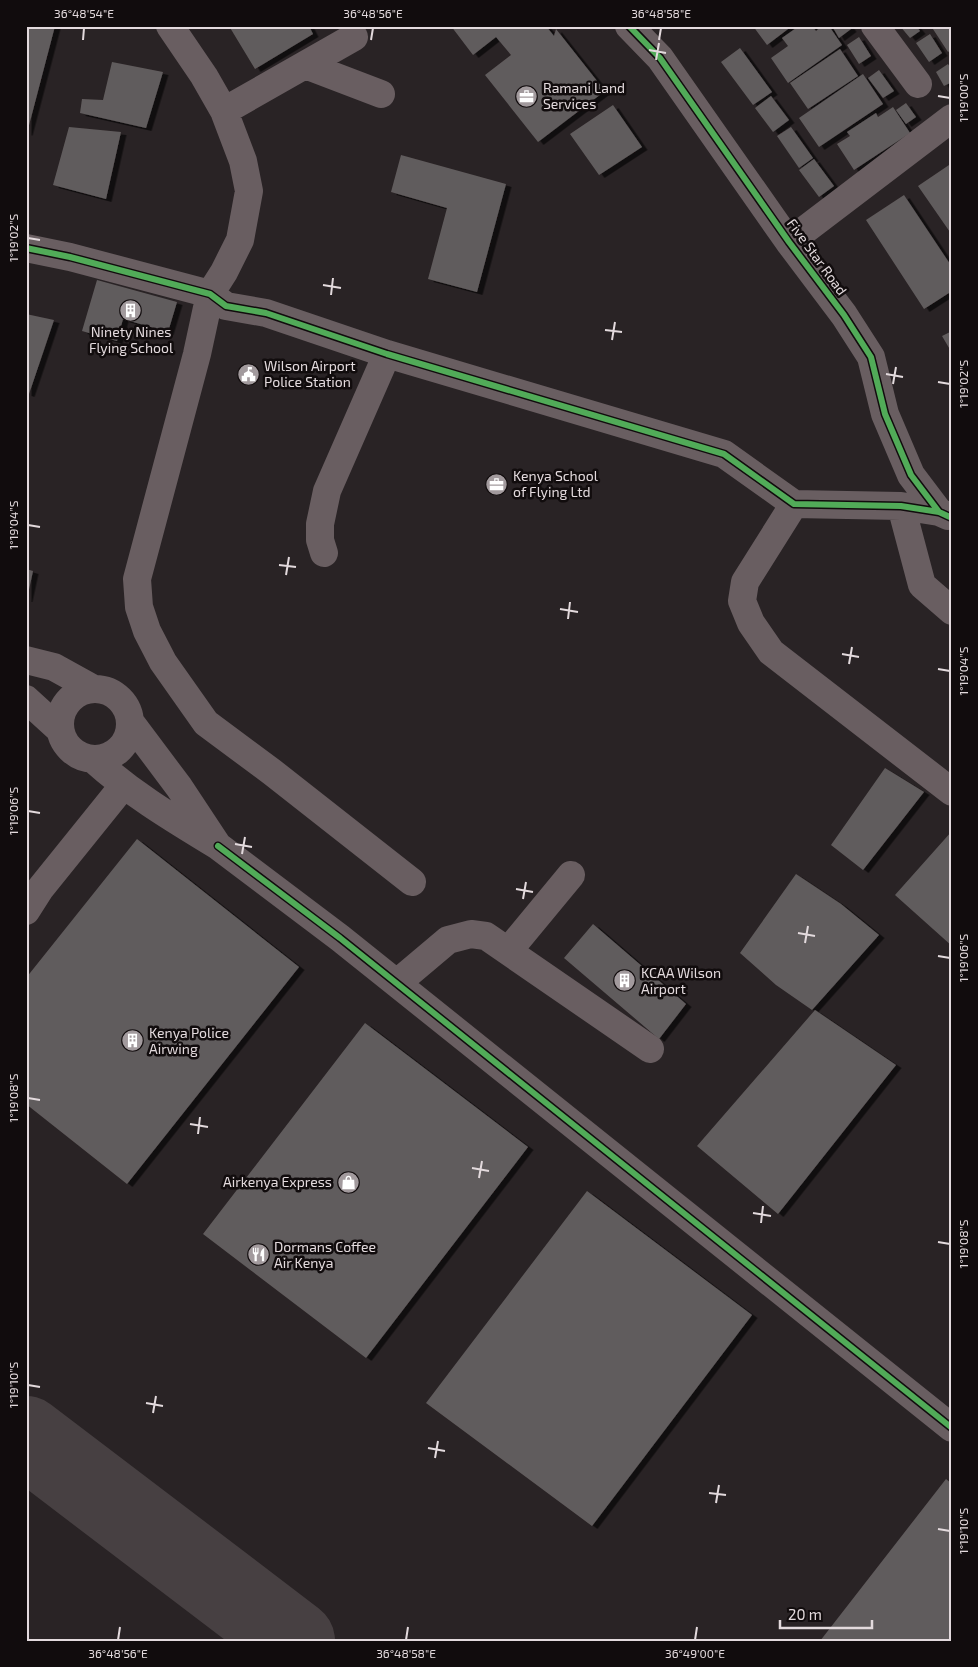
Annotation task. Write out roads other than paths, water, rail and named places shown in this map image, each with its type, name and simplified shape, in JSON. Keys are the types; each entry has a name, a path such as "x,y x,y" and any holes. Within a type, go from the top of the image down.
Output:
{"street":[{"path":"170,26 204,76 224,111 243,161 249,191 240,240 224,272 210,294 197,354 137,580 139,606 147,631 163,662 206,724 272,772 412,882"},
{"name":"Five Star Road","path":"629,26 660,58 844,315 871,357 885,414 912,475 946,515"},
{"path":"875,26 918,84"},
{"path":"224,111 354,37"},
{"path":"305,65 381,94"},
{"path":"790,242 952,118"},
{"path":"26,248 70,257 210,294 226,306 266,314 387,354 724,454 794,504 901,506 946,515"},
{"path":"324,553 320,540 320,524 327,491 387,354"},
{"path":"794,504 745,582 742,600 751,623 771,652 952,792"},
{"path":"901,506 922,585 952,610"},
{"path":"26,660 54,668 92,688"},
{"path":"92,688 104,689 115,694 124,702 129,712 131,724 129,735 124,745 115,754 105,758 93,759 81,756 71,750 64,741 60,730 60,718 64,707 71,697 81,691 92,688"},
{"path":"26,700 60,730"},
{"path":"131,724 179,787 218,846"},
{"path":"93,759 123,786 161,812 218,846 308,912 952,1428"},
{"path":"30,902 123,786"},
{"path":"508,950 571,875"},
{"path":"397,983 448,940 471,934 486,936 650,1049"}],"place":[{"name":"Ramani Land Services","path":"527,96"},
{"name":"Ninety Nines Flying School","path":"131,310"},
{"name":"Wilson Airport Police Station","path":"248,374"},
{"name":"Kenya School of Flying Ltd","path":"497,484"},
{"name":"KCAA Wilson Airport","path":"625,981"},
{"name":"Kenya Police Airwing","path":"133,1041"},
{"name":"Airkenya Express","path":"348,1182"},
{"name":"Dormans Coffee Air Kenya","path":"258,1255"}]}
